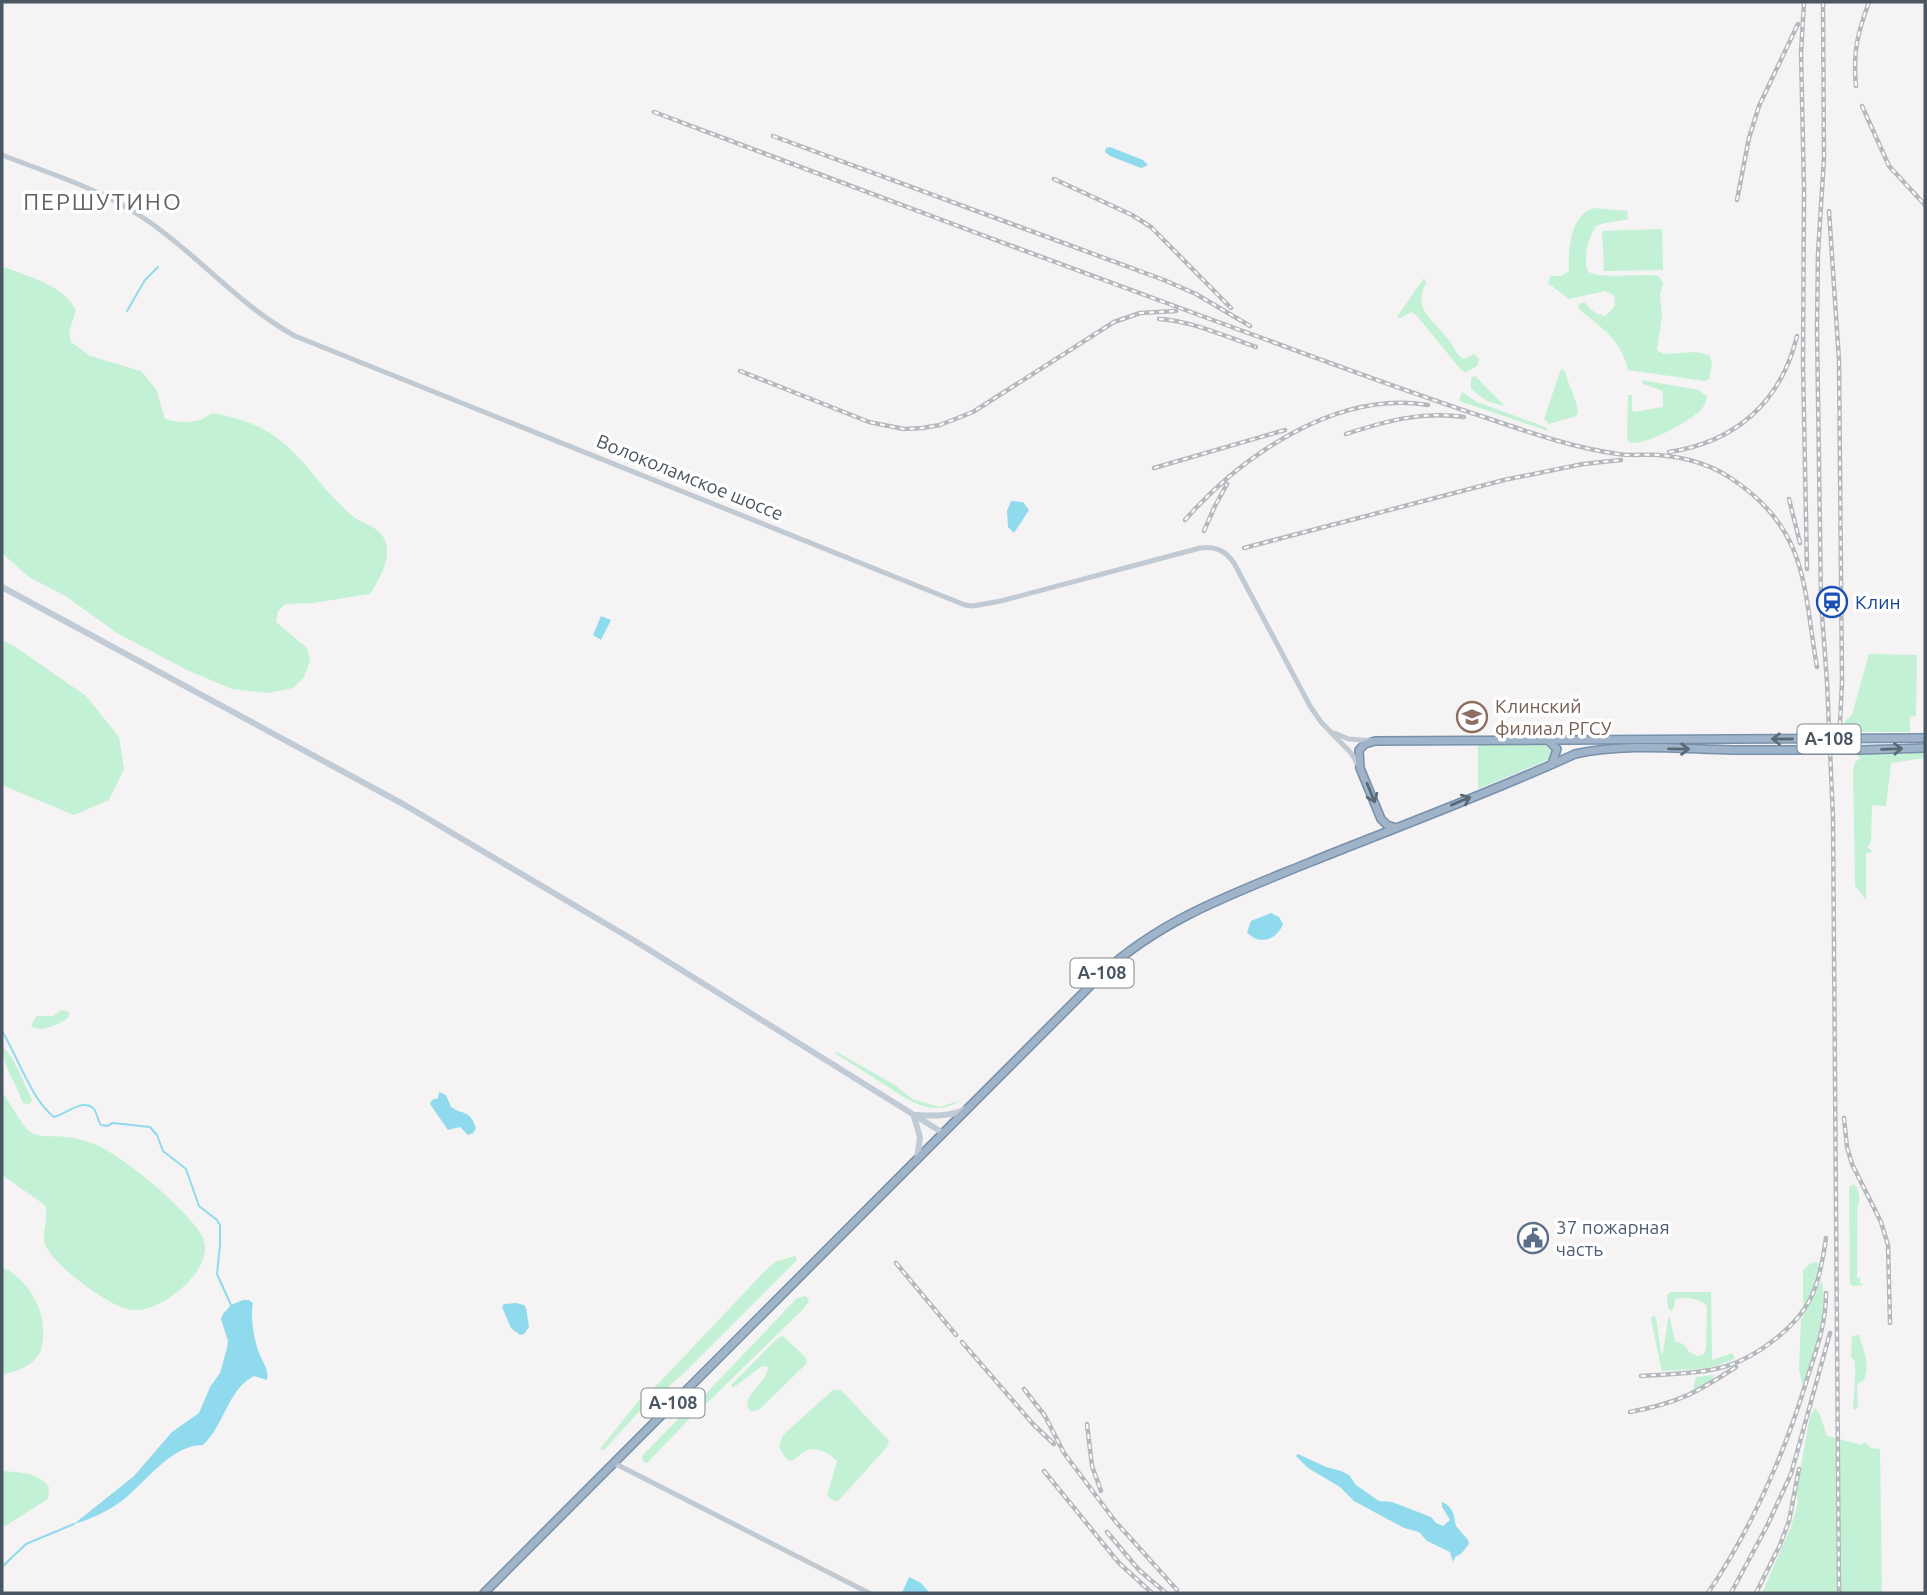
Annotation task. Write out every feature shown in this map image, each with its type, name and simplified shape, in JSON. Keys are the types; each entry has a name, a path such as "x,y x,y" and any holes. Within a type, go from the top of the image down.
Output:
{"highway":[{"name":"А-108","path":"1375,741 1925,738"},
{"path":"1548,740 1557,749 1552,765"},
{"path":"1375,741 1365,744 1359,750 1360,768 1381,819 1387,825 1399,828"},
{"name":"А-108","path":"484,1593 1102,974 1138,943 1172,922 1232,894 1575,754 1594,750 1925,748"},
{"path":"1375,837 1380,830 1381,819"}],"main road":[{"path":"2,587 404,804 635,941 943,1133"},
{"path":"913,1115 941,1116 956,1114 968,1108"},
{"path":"913,1115 920,1137 917,1160"}],"street":[{"name":"Волоколамское шоссе","path":"2,155 115,201 147,220 264,317 295,336 965,605 1001,601 1200,548 1217,548 1234,563 1321,722 1351,753 1360,768"},
{"path":"1321,722 1343,738 1375,741"},
{"path":"614,1463 869,1593"}],"green space":[{"path":"1594,208 1627,211 1628,219 1596,226 1588,246 1587,270 1608,276 1659,276 1663,284 1657,350 1663,354 1696,352 1709,355 1712,362 1709,379 1705,381 1628,370 1616,343 1580,310 1578,305 1584,302 1595,313 1605,316 1615,306 1614,295 1605,291 1569,299 1548,283 1551,276 1561,276 1569,271 1570,244 1575,225 1586,212"},
{"path":"1662,229 1663,270 1604,271 1602,231"},
{"path":"2,266 43,282 62,293 76,310 69,332 71,342 90,356 141,371 156,389 165,419 188,422 217,414 257,426 287,446 350,514 381,534 385,541 387,557 382,573 370,594 312,603 285,604 278,611 276,622 307,648 310,661 304,677 293,688 268,693 232,689 187,670 117,633 67,597 29,577 2,553"},
{"path":"1424,278 1426,283 1421,301 1427,315 1459,356 1464,359 1474,354 1479,359 1477,366 1466,372 1462,371 1412,312 1397,317"},
{"path":"1561,369 1565,371 1578,413 1549,424 1544,419"},
{"path":"1475,376 1503,406 1487,401 1471,389 1471,378"},
{"path":"1642,380 1698,390 1707,396 1694,416 1676,427 1645,441 1629,442 1628,395 1632,395 1634,412 1663,407 1663,391 1643,384"},
{"path":"1462,392 1477,402 1540,425 1548,431 1459,401"},
{"path":"2,640 86,696 119,737 124,769 109,800 74,815 2,785"},
{"path":"1869,654 1917,655 1916,716 1910,717 1910,732 1856,732 1844,726 1845,721 1852,715"},
{"path":"1478,745 1545,745 1553,752 1550,759 1478,789"},
{"path":"1856,753 1925,754 1925,758 1891,763 1886,806 1872,805 1871,842 1867,847 1873,852 1866,853 1866,900 1855,886 1853,769 1855,762 1860,759"},
{"path":"62,1010 69,1012 68,1018 46,1028 31,1027 36,1016 53,1016"},
{"path":"2,1045 13,1059 32,1100 30,1104 23,1103 7,1067"},
{"path":"837,1052 895,1085 912,1099 940,1107 961,1100 940,1108 920,1105 842,1058"},
{"path":"2,1092 29,1131 42,1136 78,1139 103,1148 153,1184 185,1214 203,1238 205,1250 202,1263 184,1286 172,1296 146,1309 124,1308 87,1287 54,1258 45,1245 45,1205 2,1175"},
{"path":"1854,1184 1859,1197 1857,1278 1860,1278 1860,1283 1864,1285 1852,1286 1849,1187"},
{"path":"795,1256 797,1260 686,1371 646,1404 604,1450 600,1449 639,1400 659,1383 764,1272 775,1262"},
{"path":"1811,1263 1819,1264 1811,1295 1803,1306 1803,1270"},
{"path":"2,1267 20,1279 33,1297 42,1317 43,1339 40,1353 31,1363 2,1375"},
{"path":"1821,1281 1824,1303 1822,1318 1811,1364 1802,1384 1799,1370 1801,1319"},
{"path":"1670,1292 1711,1292 1712,1360 1732,1353 1735,1358 1709,1367 1662,1371 1652,1316 1656,1317 1661,1353 1670,1318 1675,1342 1697,1356 1704,1354 1706,1349 1707,1306 1696,1299 1679,1298 1675,1299 1671,1311 1667,1296"},
{"path":"806,1296 809,1301 804,1308 703,1407 699,1405 700,1400 797,1298"},
{"path":"1859,1335 1867,1369 1864,1380 1857,1384 1858,1407 1855,1410 1852,1336"},
{"path":"783,1336 806,1358 807,1363 760,1409 751,1412 747,1406 748,1400 767,1373 768,1367 762,1366 733,1388 731,1385"},
{"path":"1714,1375 1706,1385 1693,1389 1696,1377"},
{"path":"833,1390 841,1390 889,1441 887,1447 838,1501 827,1495 837,1461 814,1449 805,1451 790,1461 779,1446 783,1435"},
{"path":"693,1408 696,1412 647,1463 643,1462 642,1456 688,1409"},
{"path":"1815,1408 1827,1436 1862,1445 1864,1442 1871,1448 1880,1449 1882,1593 1763,1591 1791,1527 1798,1502 1796,1494 1810,1416"},
{"path":"2,1471 33,1475 49,1487 48,1499 2,1528"}],"water":[{"path":"1110,147 1143,160 1148,165 1141,168 1110,156 1105,152 1106,148"},
{"path":"1011,501 1023,502 1029,510 1014,533 1008,527 1007,511"},
{"path":"601,616 611,620 601,640 593,635"},
{"path":"1271,913 1279,917 1283,924 1276,934 1262,940 1247,932 1251,921"},
{"path":"439,1092 446,1095 451,1107 471,1118 476,1128 473,1133 468,1135 460,1127 448,1130 430,1104 438,1098"},
{"path":"243,1300 253,1303 254,1335 267,1380 254,1376 245,1382 203,1445 180,1451 170,1457 117,1504 74,1524 134,1476 172,1432 199,1413 210,1387 220,1373 227,1348 228,1341 221,1319 231,1305"},
{"path":"516,1303 526,1308 529,1327 520,1335 511,1328 502,1307 504,1304"},
{"path":"1298,1454 1349,1475 1356,1485 1379,1501 1392,1502 1431,1517 1443,1526 1450,1520 1442,1507 1442,1502 1446,1504 1453,1512 1456,1526 1469,1544 1453,1562 1450,1552 1427,1541 1419,1532 1404,1528 1354,1501 1340,1487 1308,1468 1296,1456"},
{"path":"909,1577 921,1583 930,1593 902,1593"}],"waterway":[{"path":"127,311 145,280 158,267"},
{"path":"2,1031 38,1100 54,1117 85,1105 94,1109 101,1125 113,1123 150,1127 157,1135 163,1151 186,1169 199,1206 220,1225 217,1274 231,1305"},
{"path":"2,1567 26,1544 74,1524"}],"railway":[{"path":"1804,2 1801,53 1807,569"},
{"path":"1823,2 1824,158 1817,328 1821,601 1833,818 1839,1593"},
{"path":"1856,86 1857,43 1869,2"},
{"path":"1737,200 1749,138 1759,106 1798,24"},
{"path":"1862,106 1889,166 1925,205"},
{"path":"654,112 1460,409 1586,448 1623,455 1678,458 1717,470 1759,500 1777,520 1790,541 1804,587 1817,667"},
{"path":"773,136 1164,280 1196,294 1250,326"},
{"path":"1054,179 1132,215 1151,227 1231,308"},
{"path":"1829,211 1839,360 1842,682 1839,743"},
{"path":"740,371 869,422 904,429 922,428 940,425 973,412 1114,322 1140,313 1176,311"},
{"path":"1159,319 1196,326 1256,347"},
{"path":"1669,452 1715,439 1752,415 1780,381 1797,336"},
{"path":"1185,520 1234,472 1294,432 1360,407 1394,403 1428,405"},
{"path":"1346,434 1404,418 1433,415 1464,417"},
{"path":"1154,468 1285,430"},
{"path":"1244,548 1504,480 1583,464 1621,460"},
{"path":"1204,531 1227,484"},
{"path":"1789,499 1800,543"},
{"path":"1844,1118 1852,1164 1881,1222 1888,1245 1890,1323"},
{"path":"1641,1376 1717,1369 1744,1359 1770,1343 1795,1321 1811,1298 1820,1271 1826,1238"},
{"path":"896,1263 956,1335"},
{"path":"1708,1593 1739,1542 1778,1461 1818,1345 1826,1293"},
{"path":"1731,1593 1791,1474 1830,1333"},
{"path":"962,1342 1033,1424 1054,1444"},
{"path":"1630,1412 1686,1396 1736,1367"},
{"path":"1024,1389 1045,1416 1064,1453 1115,1521 1177,1590"},
{"path":"1087,1424 1092,1466 1101,1491"},
{"path":"1756,1593 1789,1521 1799,1469"},
{"path":"1044,1471 1119,1563 1152,1593"},
{"path":"1107,1532 1139,1570 1166,1593"}],"place":[{"name":"Клин","path":"1832,602"},
{"name":"Клинский филиал РГСУ","path":"1472,717"},
{"name":"37 пожарная часть","path":"1533,1238"}],"district":[{"name":"ПЕРШУТИНО","path":"103,202"}]}
